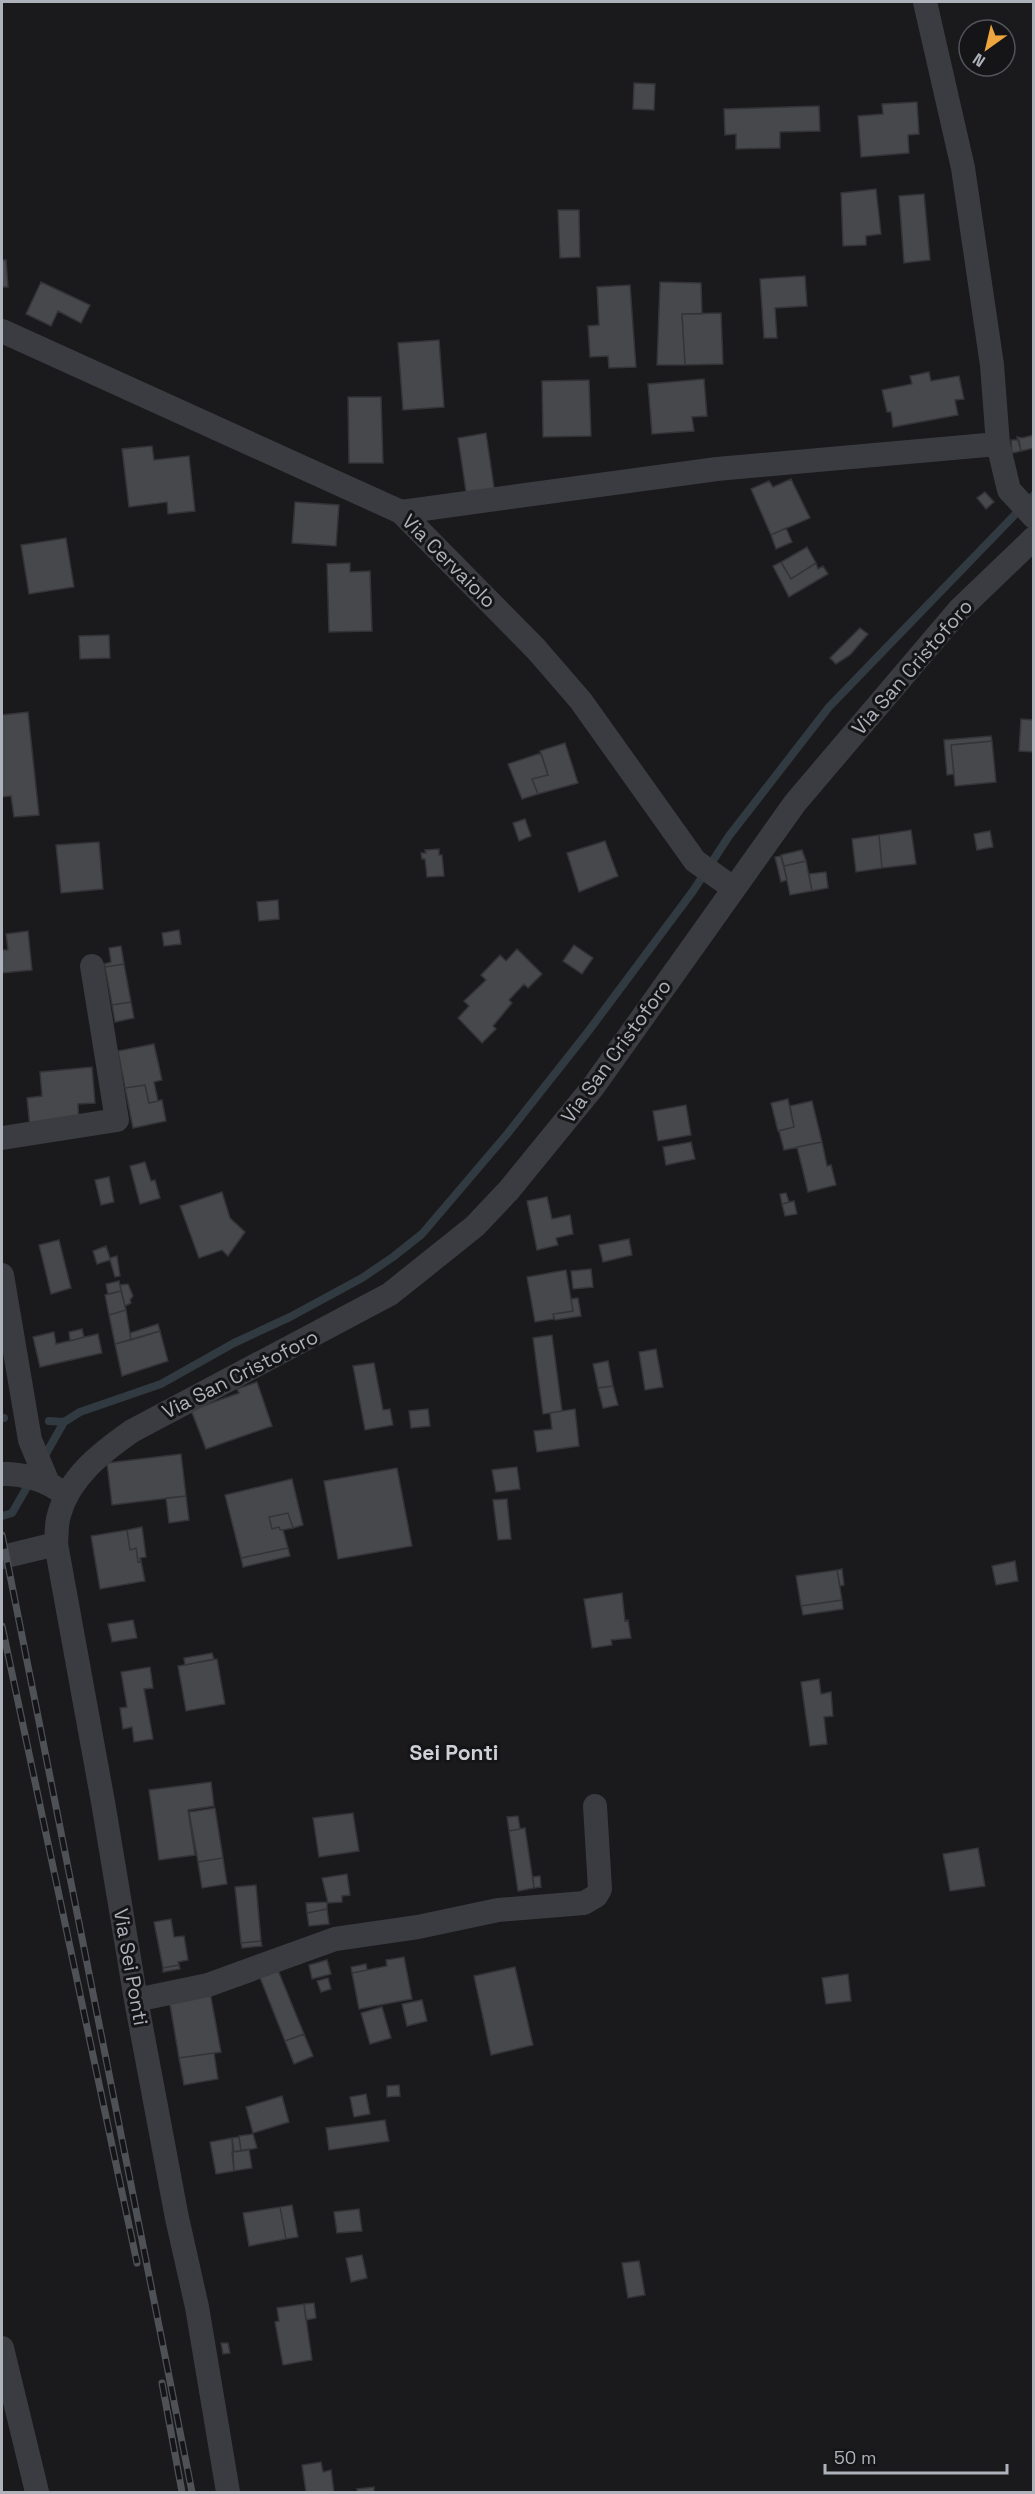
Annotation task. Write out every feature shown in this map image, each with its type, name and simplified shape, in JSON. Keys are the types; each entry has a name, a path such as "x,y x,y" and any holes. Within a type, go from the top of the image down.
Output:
{"street":[{"path":"925,2 963,168 992,365 998,444 1009,490 1034,517"},
{"name":"Via Cervaiolo","path":"2,331 401,512 537,649 581,701 695,861 728,885"},
{"path":"401,512 717,469 998,444"},
{"name":"Via San Cristoforo","path":"102,1452 158,1416 290,1349 390,1294 475,1227 509,1190 592,1088 728,885 959,610 1034,538"},
{"path":"2,1138 117,1120 92,966"},
{"path":"2,1275 30,1440 57,1490"},
{"name":"Via Sei Ponti","path":"102,1452 83,1472 57,1490 57,1544 104,1802 136,2000 177,2218 197,2307 228,2493"},
{"path":"6,1474 57,1490"},
{"path":"2,1557 57,1544"},
{"path":"136,2000 208,1985 335,1939 418,1927 498,1910 584,1903 596,1896 600,1888 595,1806"},
{"path":"2,2348 37,2493"}],"building":[{"path":"634,83 655,84 654,110 633,109"},
{"path":"917,102 919,134 908,135 909,153 861,157 858,116 883,114 882,104"},
{"path":"819,106 820,131 780,132 780,148 736,149 736,134 725,135 724,109"},
{"path":"876,189 881,234 866,236 866,245 843,246 841,193"},
{"path":"924,194 930,260 904,263 899,196"},
{"path":"558,210 579,210 580,257 560,258"},
{"path":"2,260 6,260 8,287 2,287"},
{"path":"805,276 807,306 775,308 777,338 764,338 760,279"},
{"path":"41,282 90,305 81,323 58,311 51,326 26,314"},
{"path":"660,282 701,283 702,314 682,314 685,365 657,365"},
{"path":"630,285 636,367 609,368 608,356 590,357 588,326 599,325 597,287"},
{"path":"721,313 723,364 685,365 682,314"},
{"path":"439,340 444,407 403,410 398,343"},
{"path":"929,372 931,381 959,376 964,399 955,400 958,415 893,427 891,412 887,412 882,390 912,384 910,376"},
{"path":"704,379 707,416 692,417 694,431 652,434 648,384"},
{"path":"589,380 591,436 543,437 542,381"},
{"path":"348,397 381,397 383,463 349,463"},
{"path":"486,433 495,494 467,498 458,438"},
{"path":"1034,435 1034,448 1021,451 1017,437"},
{"path":"1011,440 1019,440 1021,451 1012,453"},
{"path":"152,446 154,460 189,456 195,511 168,514 167,502 129,507 122,449"},
{"path":"791,479 810,518 771,535 751,489 769,481 773,487"},
{"path":"985,492 994,502 986,509 977,498"},
{"path":"295,502 339,505 336,546 292,543"},
{"path":"786,528 792,542 776,549 771,535"},
{"path":"66,538 74,587 29,594 21,545"},
{"path":"807,547 816,563 791,579 781,562"},
{"path":"781,562 791,579 816,563 818,569 823,566 828,574 789,597 773,566"},
{"path":"350,563 350,572 370,571 372,631 329,632 327,564"},
{"path":"860,628 868,634 850,655 836,664 830,658"},
{"path":"109,635 110,658 80,659 79,636"},
{"path":"28,712 39,815 14,817 11,796 2,797 2,715"},
{"path":"1021,719 1034,720 1034,752 1019,751"},
{"path":"991,736 992,741 951,745 954,774 947,775 944,740"},
{"path":"992,741 996,782 955,786 951,745"},
{"path":"565,743 578,783 538,794 532,779 548,775 540,751"},
{"path":"541,753 548,775 532,779 538,794 522,799 508,764"},
{"path":"525,819 531,836 519,841 513,823"},
{"path":"911,830 916,864 882,868 879,835"},
{"path":"990,831 993,847 977,850 974,834"},
{"path":"879,835 882,868 856,872 852,839"},
{"path":"605,841 618,876 579,892 567,853"},
{"path":"605,841 618,876 579,892 567,853"},
{"path":"99,842 103,889 61,893 56,845"},
{"path":"439,849 439,855 442,855 444,876 427,877 425,859 422,859 421,853 426,853 425,850"},
{"path":"802,850 806,861 784,866 781,855"},
{"path":"781,856 787,880 781,882 775,857"},
{"path":"806,861 812,891 790,895 784,866"},
{"path":"826,872 828,888 812,891 809,874"},
{"path":"278,900 279,919 259,921 257,902"},
{"path":"179,930 181,944 164,946 162,933"},
{"path":"28,931 32,970 2,973 2,950 8,950 6,934"},
{"path":"574,945 593,958 582,974 563,961"},
{"path":"121,946 124,964 105,967 104,964 111,962 109,948"},
{"path":"517,949 542,974 528,988 524,984 509,1000 512,1003 493,1026 496,1029 482,1043 458,1018 469,1006 464,1001 486,980 481,975 500,955 506,961"},
{"path":"124,964 131,1002 112,1005 105,967"},
{"path":"131,1002 134,1018 115,1022 112,1005"},
{"path":"154,1044 162,1080 154,1082 158,1101 149,1103 145,1085 125,1088 118,1051"},
{"path":"92,1067 95,1103 78,1104 79,1124 30,1128 27,1098 42,1096 40,1072"},
{"path":"145,1085 149,1103 162,1100 166,1121 133,1128 125,1088"},
{"path":"788,1099 794,1127 778,1131 771,1103"},
{"path":"812,1101 822,1142 784,1150 779,1131 794,1127 790,1106"},
{"path":"686,1105 691,1135 658,1141 653,1111"},
{"path":"691,1142 695,1159 666,1165 663,1147"},
{"path":"822,1142 827,1166 831,1165 836,1185 808,1192 797,1147"},
{"path":"145,1162 151,1181 155,1180 160,1198 140,1204 130,1166"},
{"path":"109,1177 114,1202 101,1205 95,1180"},
{"path":"222,1192 230,1218 245,1232 228,1256 222,1250 199,1258 180,1206"},
{"path":"786,1193 789,1202 782,1204 780,1194"},
{"path":"547,1197 552,1219 570,1215 573,1234 556,1238 558,1245 537,1250 527,1201"},
{"path":"794,1201 797,1214 785,1216 782,1204"},
{"path":"629,1239 632,1255 603,1262 599,1245"},
{"path":"59,1240 71,1288 51,1294 39,1245"},
{"path":"106,1246 110,1258 117,1256 120,1276 115,1277 110,1260 97,1264 93,1251"},
{"path":"591,1269 593,1287 573,1289 571,1271"},
{"path":"566,1270 573,1311 553,1314 554,1319 535,1322 527,1277"},
{"path":"119,1281 121,1291 108,1294 106,1284"},
{"path":"128,1284 133,1296 131,1303 125,1306 120,1285"},
{"path":"121,1291 126,1310 109,1315 105,1295"},
{"path":"578,1298 581,1316 555,1320 553,1314 573,1311 571,1299"},
{"path":"126,1310 131,1340 115,1344 109,1315"},
{"path":"158,1324 160,1331 131,1340 130,1333"},
{"path":"82,1329 84,1337 70,1341 69,1332"},
{"path":"160,1331 168,1361 122,1376 115,1344"},
{"path":"54,1332 56,1344 98,1334 102,1353 40,1367 33,1337"},
{"path":"552,1335 562,1411 543,1414 533,1338"},
{"path":"656,1349 663,1387 645,1390 639,1352"},
{"path":"608,1361 613,1386 598,1388 593,1364"},
{"path":"374,1363 383,1410 390,1409 393,1425 365,1430 353,1366"},
{"path":"257,1382 272,1426 206,1449 191,1410 239,1393 237,1389"},
{"path":"613,1386 618,1405 603,1408 598,1388"},
{"path":"428,1409 430,1426 411,1428 409,1411"},
{"path":"575,1409 579,1446 537,1452 534,1431 552,1429 550,1413"},
{"path":"181,1454 186,1496 112,1505 107,1463"},
{"path":"517,1467 520,1489 496,1492 492,1470"},
{"path":"397,1468 412,1546 338,1559 324,1481"},
{"path":"292,1479 303,1525 293,1528 288,1513 269,1517 272,1529 279,1527 283,1530 288,1548 241,1558 225,1495"},
{"path":"186,1496 189,1520 169,1523 166,1498"},
{"path":"507,1499 511,1539 498,1540 493,1500"},
{"path":"288,1513 293,1528 272,1529 269,1517"},
{"path":"142,1527 146,1557 140,1558 141,1561 138,1562 136,1548 130,1550 127,1530"},
{"path":"127,1530 130,1550 136,1548 145,1581 100,1589 91,1536"},
{"path":"288,1548 290,1556 243,1567 241,1558"},
{"path":"1015,1561 1018,1581 996,1585 992,1566"},
{"path":"842,1569 844,1585 840,1586 837,1570"},
{"path":"837,1570 842,1600 801,1606 796,1576"},
{"path":"622,1593 625,1621 628,1620 631,1638 611,1640 612,1645 592,1648 584,1599"},
{"path":"842,1600 843,1609 803,1615 801,1606"},
{"path":"133,1620 137,1638 112,1642 108,1624"},
{"path":"212,1653 214,1659 185,1665 184,1658"},
{"path":"217,1659 225,1704 186,1711 178,1666"},
{"path":"150,1667 153,1688 144,1689 153,1739 134,1742 132,1727 123,1729 120,1708 127,1707 121,1672"},
{"path":"819,1679 821,1694 831,1692 833,1716 824,1717 827,1744 810,1746 801,1682"},
{"path":"211,1782 214,1806 188,1810 195,1855 159,1860 149,1790"},
{"path":"215,1808 223,1858 198,1862 189,1812"},
{"path":"353,1813 359,1851 319,1857 313,1818"},
{"path":"518,1816 520,1829 509,1831 507,1817"},
{"path":"525,1828 534,1888 518,1891 509,1831"},
{"path":"978,1848 985,1886 950,1891 943,1854"},
{"path":"223,1858 227,1884 202,1888 198,1862"},
{"path":"347,1874 350,1895 342,1896 342,1902 328,1903 322,1878"},
{"path":"540,1876 541,1887 534,1888 533,1877"},
{"path":"256,1885 261,1941 241,1943 235,1887"},
{"path":"327,1902 327,1909 307,1913 306,1903"},
{"path":"327,1909 329,1924 309,1926 307,1913"},
{"path":"171,1919 174,1937 184,1936 188,1960 178,1962 179,1965 163,1968 154,1922"},
{"path":"261,1941 262,1946 242,1948 241,1943"},
{"path":"404,1957 412,1999 359,2009 352,1973 387,1966 386,1960"},
{"path":"327,1960 331,1974 312,1979 309,1965"},
{"path":"275,1963 304,2034 285,2041 257,1970"},
{"path":"366,1964 367,1970 352,1973 351,1967"},
{"path":"179,1965 180,1969 163,1972 163,1968"},
{"path":"515,1967 533,2045 491,2055 474,1976"},
{"path":"848,1974 851,2001 826,2004 822,1978"},
{"path":"328,1978 331,1989 321,1992 317,1981"},
{"path":"210,1992 221,2052 179,2058 169,1999"},
{"path":"422,2000 427,2021 407,2026 402,2004"},
{"path":"382,2007 391,2038 370,2044 361,2013"},
{"path":"304,2034 313,2056 294,2064 285,2041"},
{"path":"214,2053 218,2079 184,2085 179,2058"},
{"path":"399,2085 400,2096 387,2097 387,2086"},
{"path":"366,2094 370,2114 354,2117 350,2097"},
{"path":"282,2096 289,2122 253,2133 246,2107"},
{"path":"385,2120 389,2141 329,2150 326,2128"},
{"path":"253,2134 257,2148 241,2151 239,2136"},
{"path":"239,2137 241,2151 234,2152 232,2138"},
{"path":"232,2138 234,2171 216,2174 210,2142"},
{"path":"249,2149 252,2168 234,2171 232,2152"},
{"path":"292,2205 298,2237 286,2239 280,2207"},
{"path":"280,2207 286,2239 249,2246 243,2213"},
{"path":"359,2209 362,2231 337,2233 334,2212"},
{"path":"362,2255 367,2278 351,2282 346,2258"},
{"path":"639,2261 645,2295 628,2298 622,2263"},
{"path":"314,2303 316,2318 306,2320 304,2304"},
{"path":"304,2304 312,2360 283,2365 275,2322 279,2321 277,2308"},
{"path":"221,2343 228,2343 230,2353 223,2354"},
{"path":"321,2462 323,2472 331,2470 334,2492 306,2492 302,2465"},
{"path":"374,2487 374,2492 357,2492 357,2489"}],"waterway":[{"path":"43,1459 64,1422 80,1412 161,1384 234,1343 290,1317 362,1278 422,1234 508,1133 587,1033 693,891 729,836 829,707 1034,495"},
{"path":"49,1421 64,1422"},
{"path":"2,1516 12,1513 30,1482"}],"railway":[{"path":"2,1535 192,2492"},
{"path":"2,1626 137,2263"},
{"path":"162,2383 182,2492"}],"district":[{"name":"Sei Ponti","path":"454,1752"}]}
